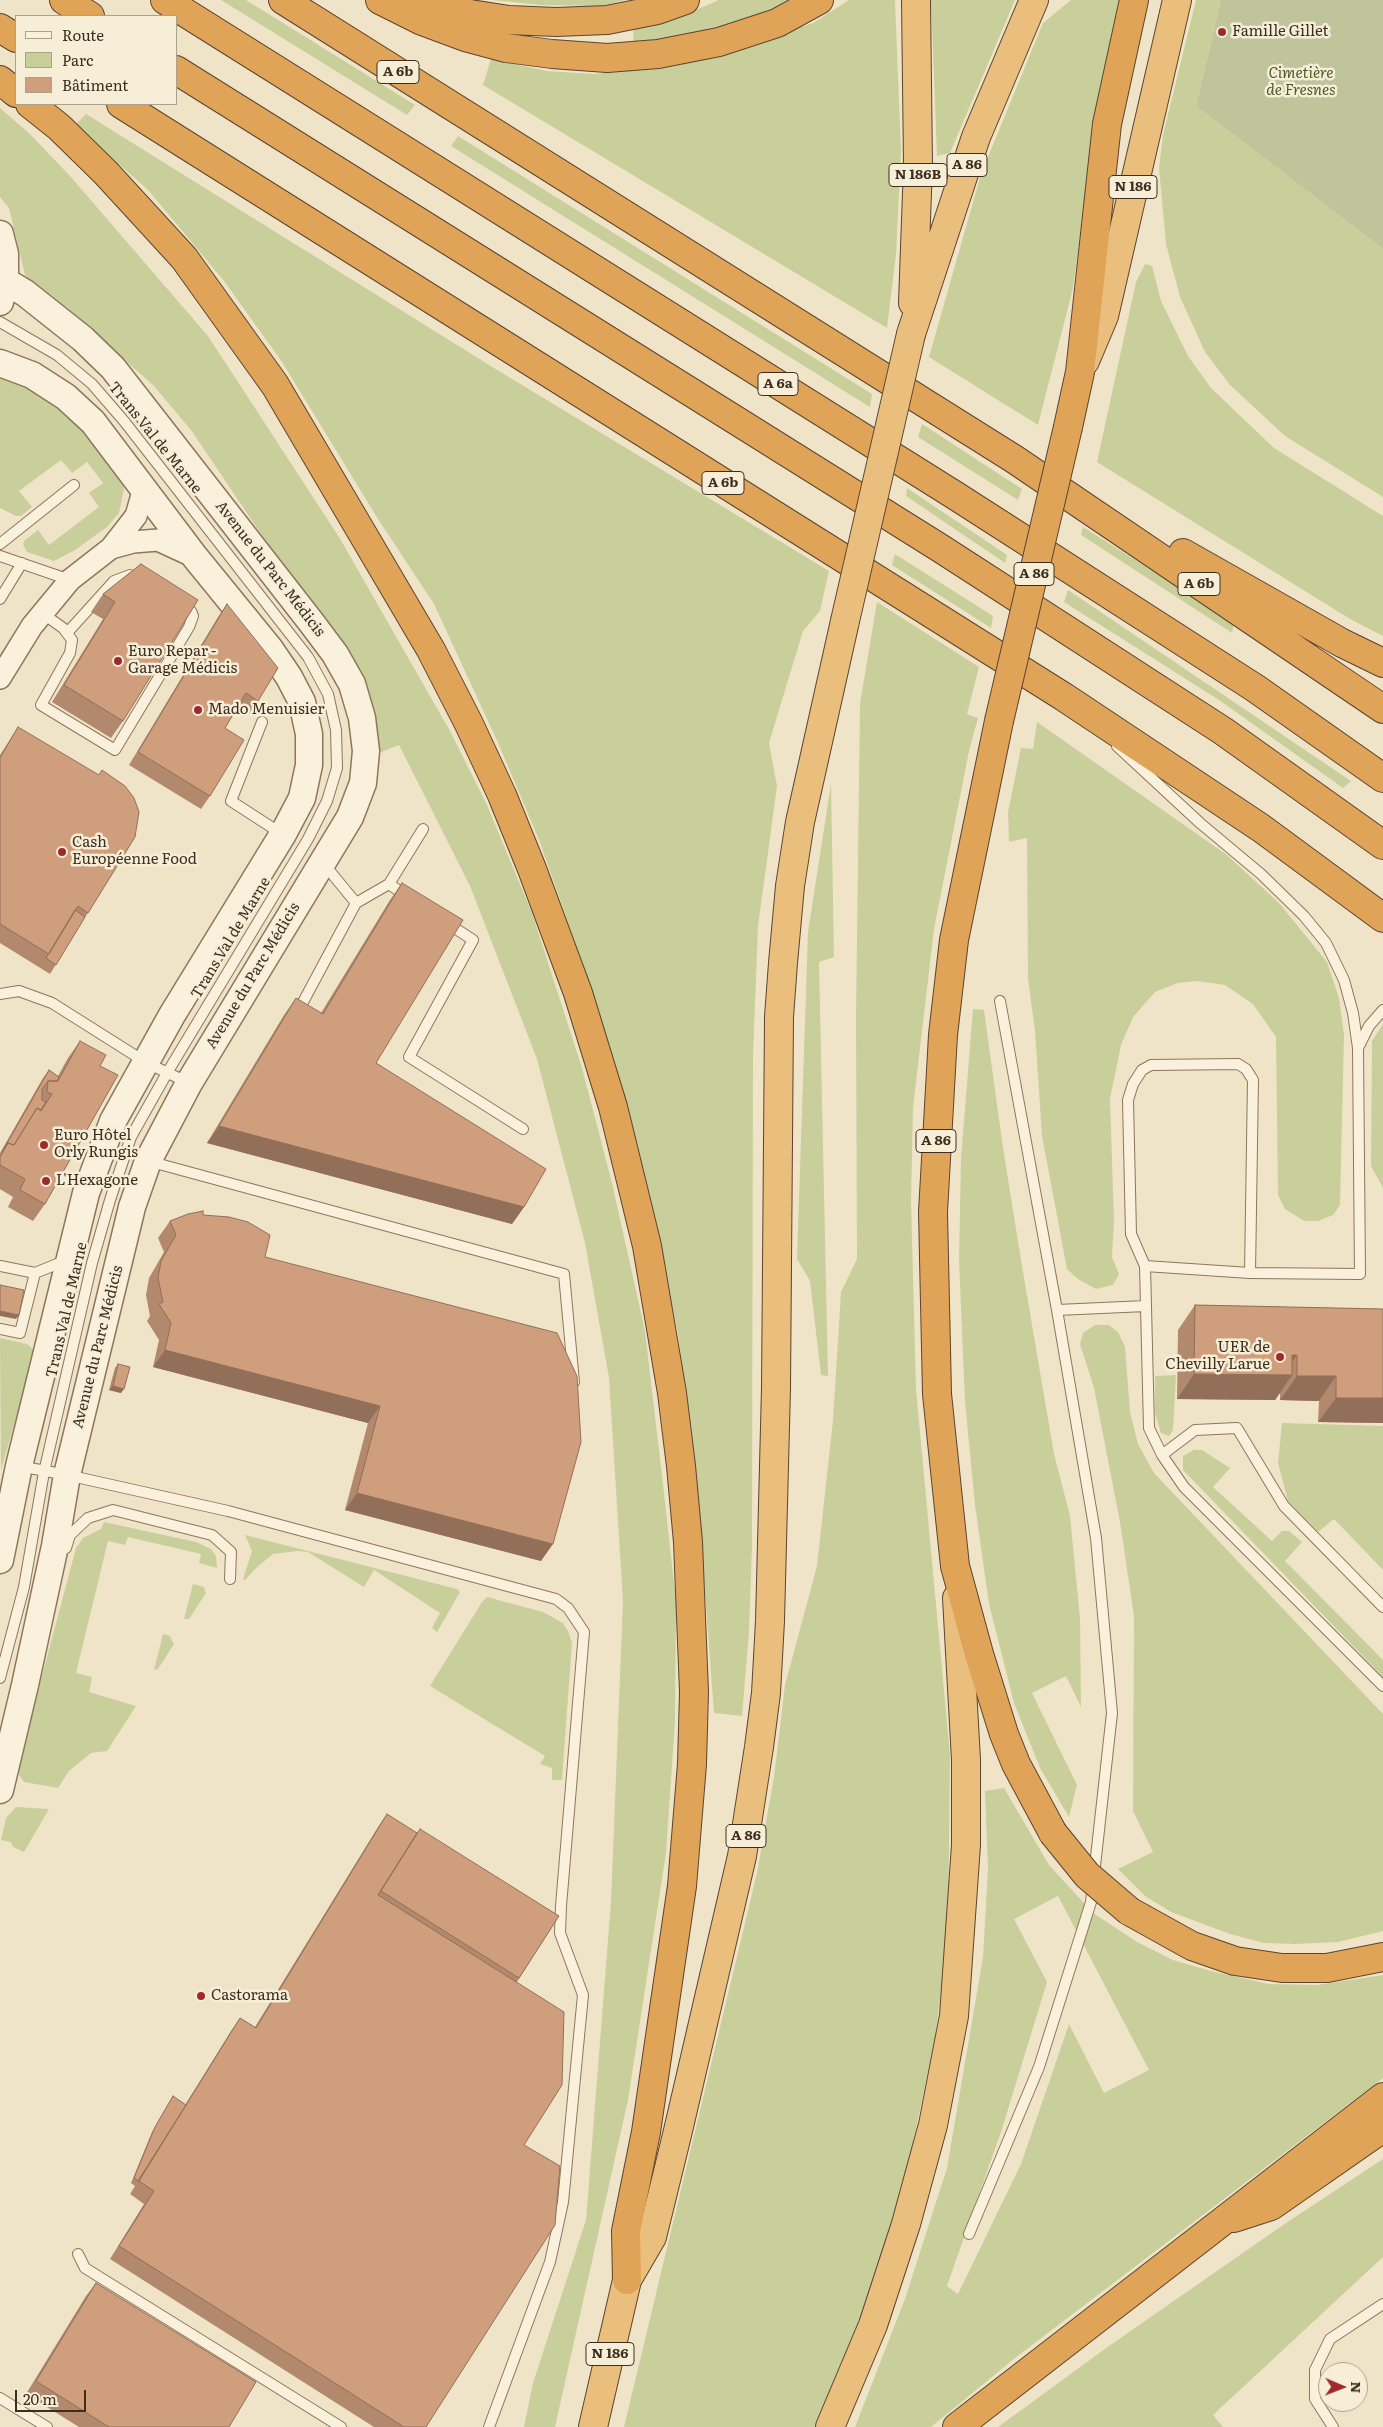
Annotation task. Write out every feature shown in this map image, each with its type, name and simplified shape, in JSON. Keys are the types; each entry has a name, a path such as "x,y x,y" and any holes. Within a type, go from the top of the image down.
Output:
{"highway":[{"path":"64,0 88,15"},
{"name":"A 6a","path":"165,0 964,501 1255,688 1383,778"},
{"name":"A 6b","path":"283,0 1014,459 1383,709"},
{"path":"380,0 422,21 473,39 506,48 607,58 658,54 719,42 777,23 819,0"},
{"path":"422,0 470,14 509,20 556,22 606,20 657,10 685,0"},
{"name":"N 186B","path":"912,334 918,165 916,0"},
{"name":"A 86","path":"630,2275 652,2237 695,2061 742,1856 766,1693 770,1621 776,1388 779,1017 790,886 800,822 912,334 976,137 1034,0"},
{"name":"A 86","path":"830,2427 866,2340 906,2224 933,2126 954,2016 966,1845 962,1664 955,1566 938,1394 933,1212 942,1035 954,940 999,721 1080,372 1107,124 1134,0"},
{"name":"N 186","path":"1080,372 1104,316 1177,0"},
{"path":"0,28 15,37"},
{"path":"178,71 965,564 1223,731 1383,845"},
{"path":"0,80 15,92"},
{"path":"31,105 59,126 106,173 184,258 276,385 426,642 468,722 502,795 529,861 578,993 613,1106 647,1246 672,1393 688,1542 694,1692 693,1755 682,1886 648,2123 626,2231 630,2275"},
{"name":"A 6b","path":"123,105 1064,697 1260,828 1383,918"},
{"path":"1014,459 1342,643 1383,662"},
{"path":"955,1566 978,1654 1004,1734 1016,1764 1053,1833 1087,1875 1129,1911 1192,1946 1235,1961 1282,1968 1327,1968 1383,1957"},
{"path":"957,2427 1216,2224 1383,2097"},
{"path":"1216,2224 1271,2206 1383,2128"},
{"name":"N 186","path":"593,2427 630,2275"}],"street":[{"path":"0,234 5,254 3,291"},
{"name":"Avenue du Parc Médicis","path":"0,1790 55,1546 44,1471 70,1259 86,1193 113,1121 168,1073 322,862 350,817 363,783 366,750 362,718 352,684 335,654 113,368 83,339 25,293 3,291"},
{"name":"Avenue du Parc Médicis","path":"0,363 32,375 66,397 93,422 195,558 270,649 289,677 302,702 309,734 309,765 302,798 283,834 172,1015 168,1073 148,1161 44,1471 0,1560"},
{"path":"0,678 42,613 70,580 111,548 136,516 144,488"},
{"path":"111,548 133,542 158,540 195,558"}],"lane":[{"name":"Trans Val de Marne","path":"0,322 57,355 92,384 124,420 308,657 328,694 336,730 337,768 327,801 308,839 131,1138 110,1200 92,1263 44,1471 24,1587 0,1678"},
{"path":"0,544 74,485"},
{"path":"0,556 70,580"},
{"path":"0,600 22,563"},
{"path":"67,633 114,581 130,575 149,584"},
{"path":"42,613 63,628 72,640 70,653 41,705 115,750 190,627 193,616 191,611 174,600"},
{"path":"1064,697 1200,823 1261,874 1304,916 1326,943 1344,980 1353,1013 1358,1048 1360,1274 1250,1273 1145,1266"},
{"path":"262,722 231,801 283,834"},
{"path":"302,1004 356,902 389,884 422,829"},
{"path":"322,862 356,902"},
{"path":"389,884 420,905"},
{"path":"435,915 473,940 409,1057 523,1129"},
{"path":"0,994 19,991 52,1003 168,1073"},
{"path":"969,2234 1039,2067 1091,1902 1112,1713 1096,1538 1057,1310 1000,1001"},
{"path":"1358,1048 1369,1026 1383,1010"},
{"path":"1250,1273 1253,1080 1246,1069 1238,1064 1151,1065 1142,1070 1133,1084 1128,1100 1131,1234 1145,1266 1149,1428 1162,1455 1184,1487 1383,1686"},
{"path":"148,1161 564,1274 575,1389"},
{"path":"0,1266 35,1273 70,1259"},
{"path":"0,1329 20,1333 35,1273"},
{"path":"1057,1310 1146,1306"},
{"path":"1162,1455 1195,1430 1237,1428 1284,1506 1383,1607"},
{"path":"44,1471 228,1511 556,1599 568,1608 584,1632 560,1933 583,1995 563,2202 550,2262 490,2427"},
{"path":"25,1685 70,1535 88,1518 112,1510 212,1536 231,1552 230,1579"},
{"path":"78,2254 85,2268 341,2427"},
{"path":"1333,2427 1315,2399 1315,2370 1330,2339 1383,2304"},
{"path":"0,2398 47,2427"}],"green space":[{"path":"221,0 246,0 415,105 407,115"},
{"path":"492,0 625,0 601,6 540,5"},
{"path":"719,0 797,0 747,20 697,34 634,44 633,28 691,12"},
{"path":"849,0 895,0 901,152 896,255 887,328 483,85 491,59 547,71 595,74 669,64 755,42 813,23"},
{"path":"931,0 1015,0 950,153 937,156"},
{"path":"1071,0 1120,0 1090,160 1073,288 1038,425 929,357 981,174 1043,23"},
{"path":"1196,0 1221,0 1196,106 1383,249 1383,497 1285,436 1230,385 1205,352 1180,297 1166,244 1159,168 1163,135"},
{"name":"Cimetière de Fresnes","path":"1221,0 1383,0 1383,249 1196,106"},
{"path":"0,108 30,134 70,176 208,336 339,537 450,731 487,805 532,913 582,1068 612,1183 645,1331 663,1484 676,1601 675,1721 666,1853 628,2100 555,2427 524,2427 533,2383 586,2220 611,1902 623,1601 609,1378 585,1243 537,1059 470,886 399,745 376,754 371,705 362,671 292,580 191,430 153,385 75,316 45,296 25,275 9,208 0,197"},
{"path":"86,114 494,368 829,571 820,611 803,631 769,743 777,786 758,926 753,1056 752,1546 749,1632 742,1716 714,1713 697,1486 678,1334 649,1197 589,982 539,840 499,745 434,604 378,519 282,362 224,281 148,190 75,125"},
{"path":"458,136 872,394 870,407 451,146"},
{"path":"1145,264 1152,266 1161,301 1188,356 1211,388 1274,448 1383,516 1383,636 1350,619 1097,462 1136,282"},
{"path":"0,369 79,421 122,478 124,489 119,513 107,527 75,550 54,561 27,552 23,544 25,540 38,530 49,545 99,507 89,493 103,483 87,462 72,473 61,460 19,491 32,507 21,516 16,516 0,508"},
{"path":"922,424 1022,489 1018,500 918,437"},
{"path":"907,488 1007,555 1005,563 906,496"},
{"path":"1083,527 1234,622 1232,633 1081,535"},
{"path":"895,554 993,616 991,628 892,565"},
{"path":"1068,590 1351,781 1343,788 1219,700 1064,602"},
{"path":"877,602 979,667 967,714 978,718 969,751 934,929 913,1108 911,1201 916,1389 950,1755 948,1936 935,2038 903,2190 869,2300 815,2427 624,2427 757,1873 774,1777 785,1685 817,1566 833,1420 841,1292 857,1259 856,1016 860,703"},
{"path":"1037,722 1227,855 1279,903 1327,962 1339,998 1344,1035 1340,1205 1333,1215 1318,1221 1304,1221 1285,1209 1278,1195 1276,1037 1253,1004 1225,985 1197,981 1178,983 1155,992 1133,1017 1121,1045 1110,1099 1114,1221 1112,1257 1119,1274 1113,1285 1096,1289 1078,1279 1067,1269 1042,1136 1035,1031 1028,978 1027,838 1009,842 1008,812 1021,748 1033,749"},
{"path":"831,784 834,957 819,962 828,1376 821,1375 810,1281 797,1259 808,932"},
{"path":"973,1009 984,1010 1022,1266 1054,1454 1070,1516 1080,1618 1081,1707 1066,1676 1032,1693 1077,1785 1069,1817 1040,1768 1014,1703 989,1604 975,1505 965,1402 959,1260 961,1158"},
{"path":"1383,1024 1383,1188 1371,1166 1372,1041"},
{"path":"1095,1325 1109,1325 1118,1332 1125,1347 1130,1412 1138,1444 1154,1473 1383,1714 1383,1931 1338,1942 1264,1943 1230,1934 1171,1912 1145,1896 1118,1869 1153,1852 1133,1811 1134,1616 1120,1522 1094,1388 1080,1344 1083,1333"},
{"path":"0,1338 27,1344 35,1351 1,1470"},
{"path":"1176,1375 1173,1430 1169,1436 1161,1433 1155,1412 1155,1376"},
{"path":"1282,1423 1383,1426 1383,1570 1334,1519 1318,1532 1288,1501 1278,1463"},
{"path":"1194,1450 1202,1450 1230,1468 1213,1487 1272,1541 1282,1531 1289,1531 1302,1542 1285,1561 1383,1660 1383,1677 1183,1470 1183,1456"},
{"path":"104,1522 196,1542 211,1549 216,1556 217,1568 199,1563 201,1554 128,1537 125,1545 108,1541 76,1673 92,1677 89,1692 136,1706 107,1751 91,1753 69,1771 58,1788 24,1782 19,1775 18,1766 76,1548 83,1538 101,1529"},
{"path":"245,1535 457,1589 460,1592 437,1632 432,1628 440,1613 374,1570 364,1587 308,1552 298,1551 273,1554 245,1580 243,1579 252,1551"},
{"path":"193,1584 204,1587 206,1593 189,1619 184,1619"},
{"path":"487,1597 543,1612 563,1623 568,1631 572,1643 562,1780 552,1780 552,1768 540,1764 545,1756 430,1686 482,1602"},
{"path":"163,1634 170,1636 174,1644 158,1669 154,1670"},
{"path":"1004,1788 1049,1865 1093,1913 1137,1942 1173,1960 1269,1984 1317,1985 1383,1975 1383,2078 1015,2358 931,2427 855,2427 905,2299 947,2168 983,1957 988,1868 985,1791","holes":["1058,1896 1149,2070 1104,2093 1069,2024 1021,2164 958,2294 947,2286 1002,2129 1047,1982 1014,1919"]},
{"path":"16,1807 49,1809 24,1852 13,1847 11,1842 1,1840 6,1818"},
{"path":"1383,2159 1383,2257 1213,2415 1223,2427 998,2427 1109,2346 1283,2225"}],"building":[{"name":"Euro Repar - Garage Médicis","path":"141,564 198,600 123,721 64,685 115,602 103,594"},
{"name":"Mado Menuisier","path":"227,604 278,668 258,701 246,693 225,728 244,740 210,796 138,752"},
{"name":"Cash Européenne Food","path":"18,727 99,775 102,770 125,786 134,798 139,812 135,837 88,913 78,906 49,954 0,924 0,758"},
{"path":"402,883 463,920 376,1063 546,1169 524,1207 219,1126 296,998 323,1014"},
{"path":"75,910 85,917 56,965 46,958"},
{"name":"Euro Hôtel Orly Rungis","path":"80,1041 106,1055 100,1066 118,1075 45,1204 20,1190 25,1179 0,1165 0,1157 8,1143 14,1145 37,1108 41,1111 52,1094 47,1092 48,1081 58,1081"},
{"path":"49,1070 59,1077 57,1081 48,1081 42,1089 42,1100 46,1102 41,1110 37,1108 14,1145 8,1143 2,1152"},
{"path":"203,1211 203,1215 229,1217 248,1222 270,1235 265,1257 557,1333 577,1376 581,1442 553,1544 357,1493 380,1406 165,1350 171,1323 159,1304 163,1302 158,1278 161,1261 176,1235 170,1221"},
{"path":"0,1285 24,1290 19,1315 0,1311"},
{"path":"1195,1305 1383,1309 1383,1398 1336,1398 1336,1376 1297,1376 1297,1355 1292,1355 1292,1375 1194,1374"},
{"path":"118,1364 130,1367 124,1389 113,1386"},
{"path":"387,1814 417,1833 378,1895 564,2012 562,2085 524,2145 560,2166 555,2225 426,2427 404,2427 119,2246 154,2191 139,2181 240,2018 256,2028"},
{"path":"420,1829 559,1916 519,1978 381,1891"},
{"path":"173,2096 186,2105 138,2181 134,2178 155,2127"},
{"path":"96,2283 256,2382 229,2427 109,2427 36,2381"}],"place":[{"name":"Famille Gillet","path":"1222,32"},
{"name":"Euro Repar - Garage Médicis","path":"118,661"},
{"name":"Mado Menuisier","path":"198,710"},
{"name":"Cash Européenne Food","path":"62,852"},
{"name":"Euro Hôtel Orly Rungis","path":"44,1145"},
{"name":"L'Hexagone","path":"46,1181"},
{"name":"UER de Chevilly Larue","path":"1280,1357"},
{"name":"Castorama","path":"201,1996"}]}
